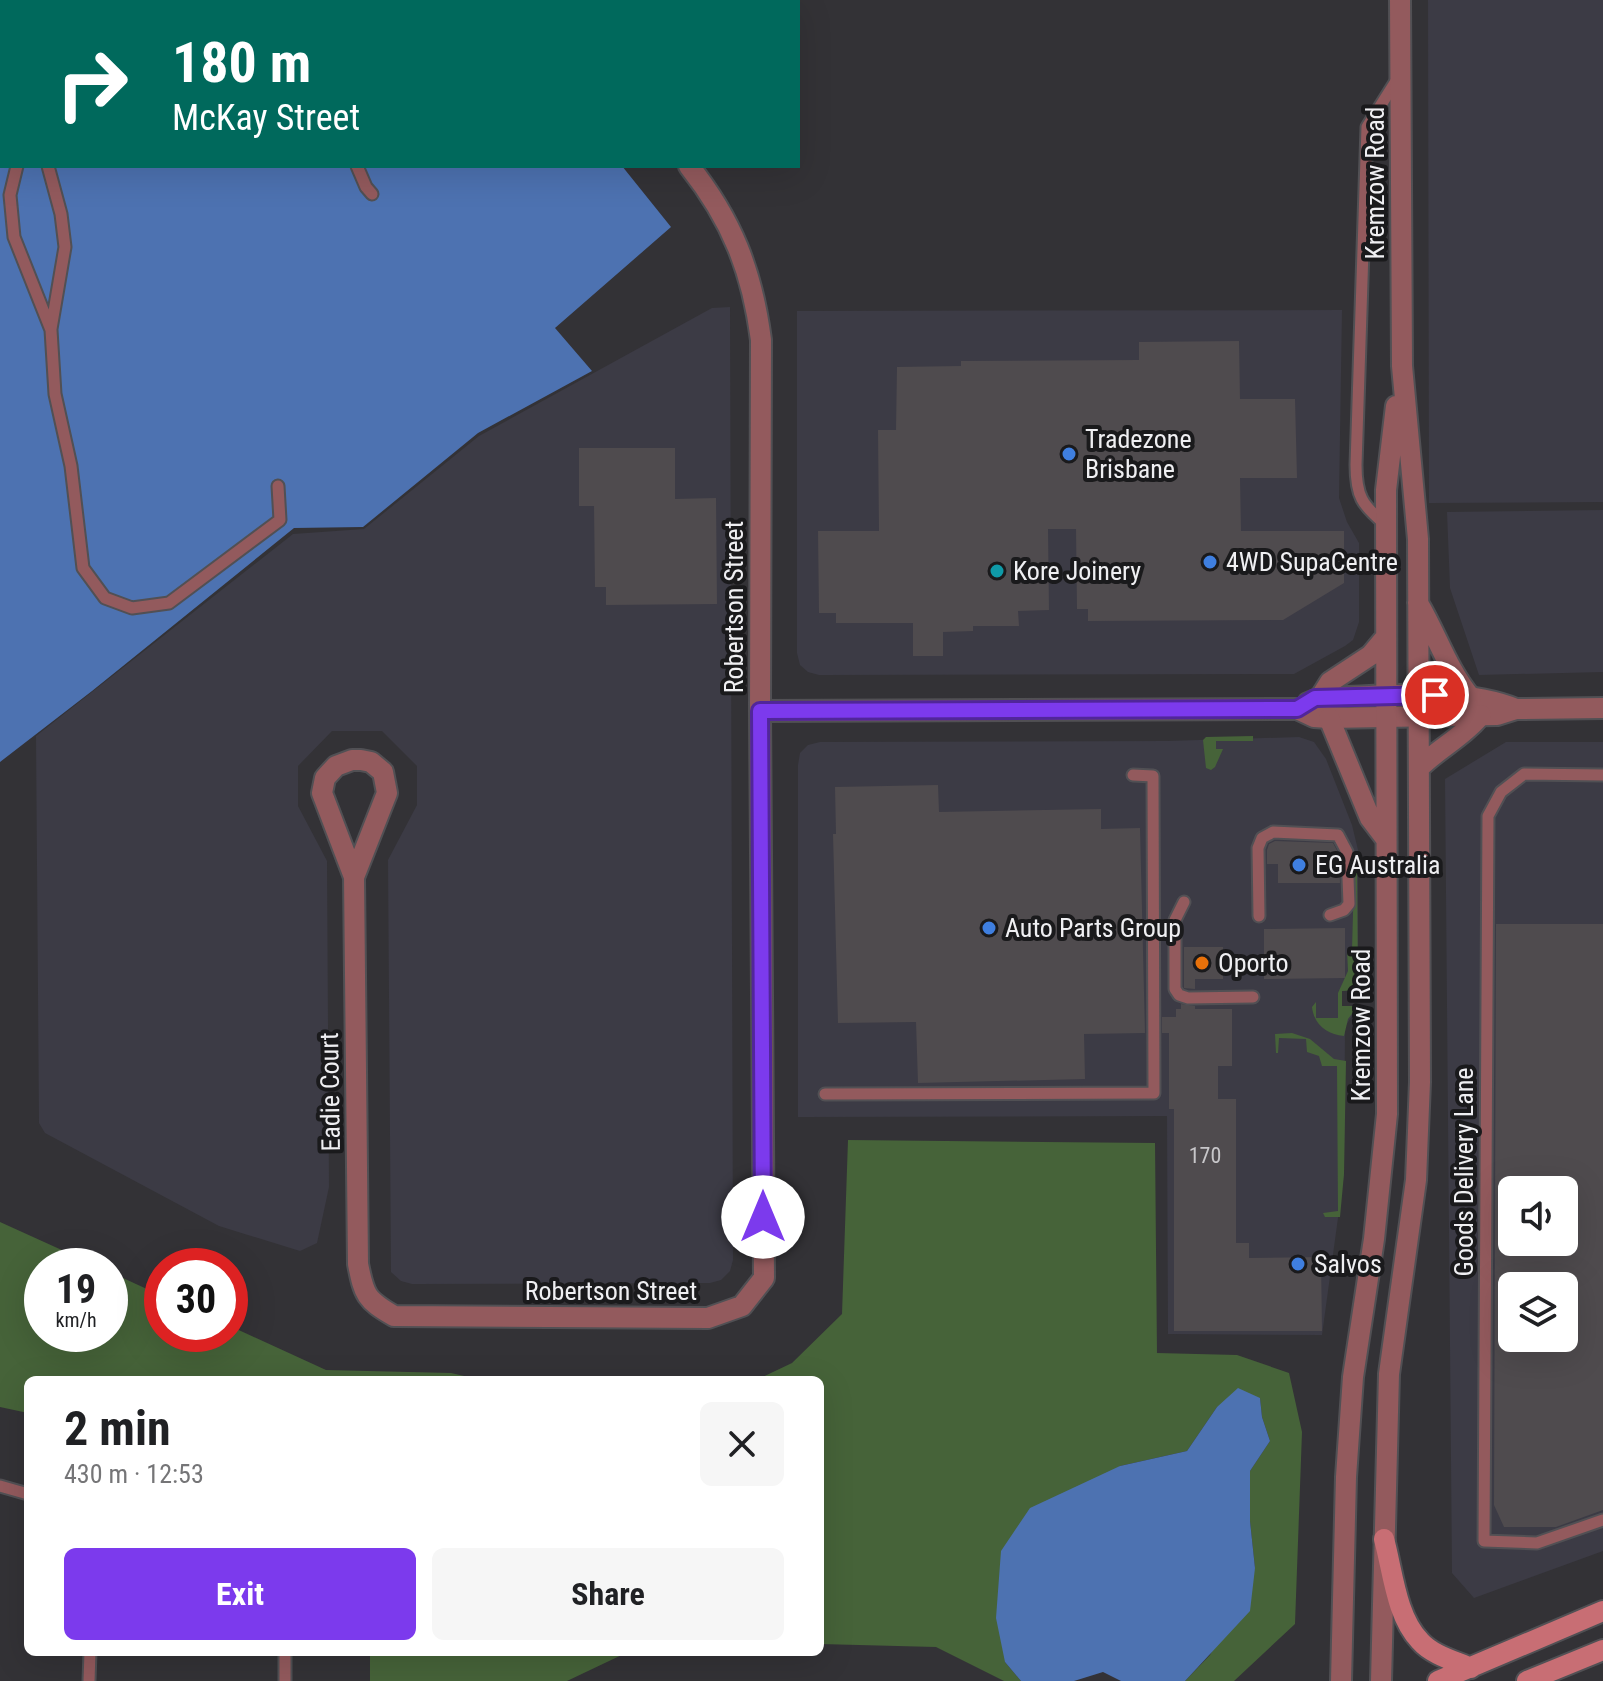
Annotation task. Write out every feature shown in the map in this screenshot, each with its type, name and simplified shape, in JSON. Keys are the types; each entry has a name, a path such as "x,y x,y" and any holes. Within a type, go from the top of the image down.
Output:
{"main road":[{"path":"1384,1539 1403,1614 1420,1641 1435,1652 1471,1668"},
{"path":"1438,1681 1603,1611"},
{"path":"1527,1681 1603,1650"},
{"path":"1546,1681 1569,1664"}],"street":[{"name":"Kremzow Road","path":"1381,1681 1389,1374 1416,1180 1420,1082 1418,539 1402,366 1400,0"},
{"name":"Robertson Street","path":"372,1303 394,1316 708,1318 742,1306 764,1278 761,340 757,308 735,237 715,199 691,168"},
{"name":"Kremzow Road","path":"1341,1681 1346,1477 1352,1392 1374,1239 1387,1114 1386,490 1402,366"},
{"path":"1418,603 1451,671 1476,707"},
{"path":"760,711 1297,709 1320,698 1330,682 1371,655 1386,637"},
{"path":"1297,709 1314,717 1329,718 1385,707 1418,695 1476,707"},
{"path":"1320,698 1385,707 1419,716 1476,707 1495,700 1516,709 1603,708"},
{"path":"1419,768 1432,755 1466,733 1476,707"},
{"path":"1329,718 1370,818 1386,839"},
{"name":"Eadie Court","path":"354,877 387,793 383,772 371,762 361,760 336,766 325,778 322,793 354,877 358,1264 363,1291 372,1303"}],"lane":[{"path":"1386,524 1365,507 1356,482 1367,127 1400,74"},
{"path":"17,168 10,195 14,237 51,330"},
{"path":"49,168 61,214 65,247 51,330 55,394 71,466 83,568 105,598 132,608 169,603 280,520 278,486"},
{"path":"358,168 372,194"},
{"name":"Goods Delivery Lane","path":"1603,775 1524,774 1501,792 1488,816 1484,1541 1537,1543 1603,1520"},
{"path":"825,1094 1154,1093 1153,776 1133,775"},
{"path":"1259,916 1258,848 1262,838 1273,832 1334,833 1342,839 1347,852 1349,904 1344,910 1330,915"},
{"path":"1184,902 1175,920 1175,989 1179,995 1188,998 1253,997"},
{"path":"0,1486 24,1493"},
{"path":"89,1681 90,1656"},
{"path":"285,1656 285,1681"}],"shaded area":[{"path":"1428,0 1603,0 1603,502 1429,503"},
{"path":"730,307 733,1260 730,1271 721,1280 710,1283 412,1284 401,1281 391,1272 388,860 417,805 417,766 382,731 332,731 298,766 298,806 327,861 329,1187 317,1243 300,1251 219,1226 45,1133 39,1123 36,736 293,534 364,529 479,436 712,308"},
{"path":"1342,310 1339,498 1347,522 1359,543 1359,622 1353,640 1345,646 1294,674 819,675 808,672 800,665 797,653 797,311"},
{"path":"1603,510 1603,672 1479,675 1450,588 1447,512"},
{"path":"1299,737 1314,742 1326,759 1352,825 1358,850 1358,990 1342,991 1341,1003 1342,1006 1358,1006 1345,1027 1344,1174 1322,1335 1168,1334 1167,1116 798,1117 798,765 800,753 808,745 820,742 1167,741"},
{"path":"1506,742 1603,742 1603,1551 1474,1598 1452,1573 1445,779"}],"green space":[{"path":"1253,736 1253,741 1216,741 1216,749 1223,749 1215,767 1211,770 1206,768 1203,740 1206,737"},
{"path":"1351,860 1357,861 1358,990 1342,991 1342,1006 1358,1006 1348,1019 1344,1036 1322,1028 1315,1019 1312,1007 1316,1002 1316,1018 1338,1018 1338,993 1348,971 1347,950 1352,950 1354,877"},
{"path":"1292,1033 1310,1039 1334,1059 1346,1061 1340,1217 1325,1217 1323,1213 1338,1211 1337,1066 1322,1066 1319,1056 1307,1052 1306,1039 1279,1038 1276,1053 1275,1034"},
{"path":"848,1140 1155,1143 1157,1353 1237,1355 1289,1373 1302,1432 1295,1624 1234,1681 1185,1681 1210,1655 1255,1568 1250,1521 1250,1471 1270,1441 1260,1398 1217,1407 1187,1451 1120,1466 1005,1662 1021,1681 1004,1681 936,1647 824,1644 824,1376 764,1376 792,1363 842,1314"},
{"path":"0,1222 57,1248 24,1248 24,1352 128,1352 128,1280 144,1288 144,1352 248,1352 248,1334 326,1370 451,1373 464,1376 24,1376 24,1412 0,1407"},
{"path":"370,1656 620,1656 567,1681 370,1681"}],"water":[{"path":"0,168 624,168 671,227 555,328 592,371 478,433 363,527 294,528 0,762"},
{"path":"1238,1388 1260,1398 1270,1441 1250,1471 1250,1521 1255,1568 1250,1611 1185,1681 1121,1681 1103,1672 1074,1681 1021,1681 1005,1662 996,1618 1001,1551 1030,1508 1120,1466 1187,1451 1217,1407"}],"building":[{"path":"1239,341 1240,399 1295,399 1297,478 1240,478 1241,531 1344,531 1344,583 1283,620 1088,621 1088,609 1077,609 1076,529 1048,529 1049,610 1018,611 1019,626 973,626 973,631 943,632 943,656 913,656 913,623 836,623 836,613 819,613 818,531 879,531 878,430 896,430 897,367 961,366 961,361 1139,360 1139,342"},
{"path":"579,448 675,448 675,499 716,498 717,604 606,605 606,587 595,587 594,506 579,506"},
{"name":"Auto Parts Group","path":"938,785 939,812 1101,809 1101,829 1140,828 1145,1033 1084,1034 1085,1079 918,1083 916,1022 838,1023 833,834 836,834 835,787"},
{"path":"1275,841 1333,843 1339,854 1340,883 1278,883 1278,864 1267,864 1269,844"},
{"path":"1496,924 1603,924 1603,1510 1556,1527 1504,1527 1494,1505"},
{"path":"1345,928 1345,978 1264,979 1264,929"},
{"name":"Oporto","path":"1184,947 1223,947 1223,979 1195,979 1195,989 1184,988"},
{"path":"1181,1004 1195,1006 1195,1009 1232,1009 1232,1066 1218,1066 1218,1099 1236,1099 1236,1243 1249,1243 1249,1258 1321,1257 1322,1331 1174,1331 1174,1109 1169,1109 1169,1033 1162,1033 1162,1017 1176,1017 1176,1009 1181,1009"}],"place":[{"name":"Tradezone Brisbane","path":"1069,454"},
{"name":"4WD SupaCentre","path":"1210,562"},
{"name":"Kore Joinery","path":"997,571"},
{"name":"EG Australia","path":"1299,865"},
{"name":"Auto Parts Group","path":"989,928"},
{"name":"Oporto","path":"1202,963"},
{"name":"Salvos","path":"1298,1264"}],"route":[{"path":"763,1217 760,711 1297,709 1315,698 1435,695"}]}
